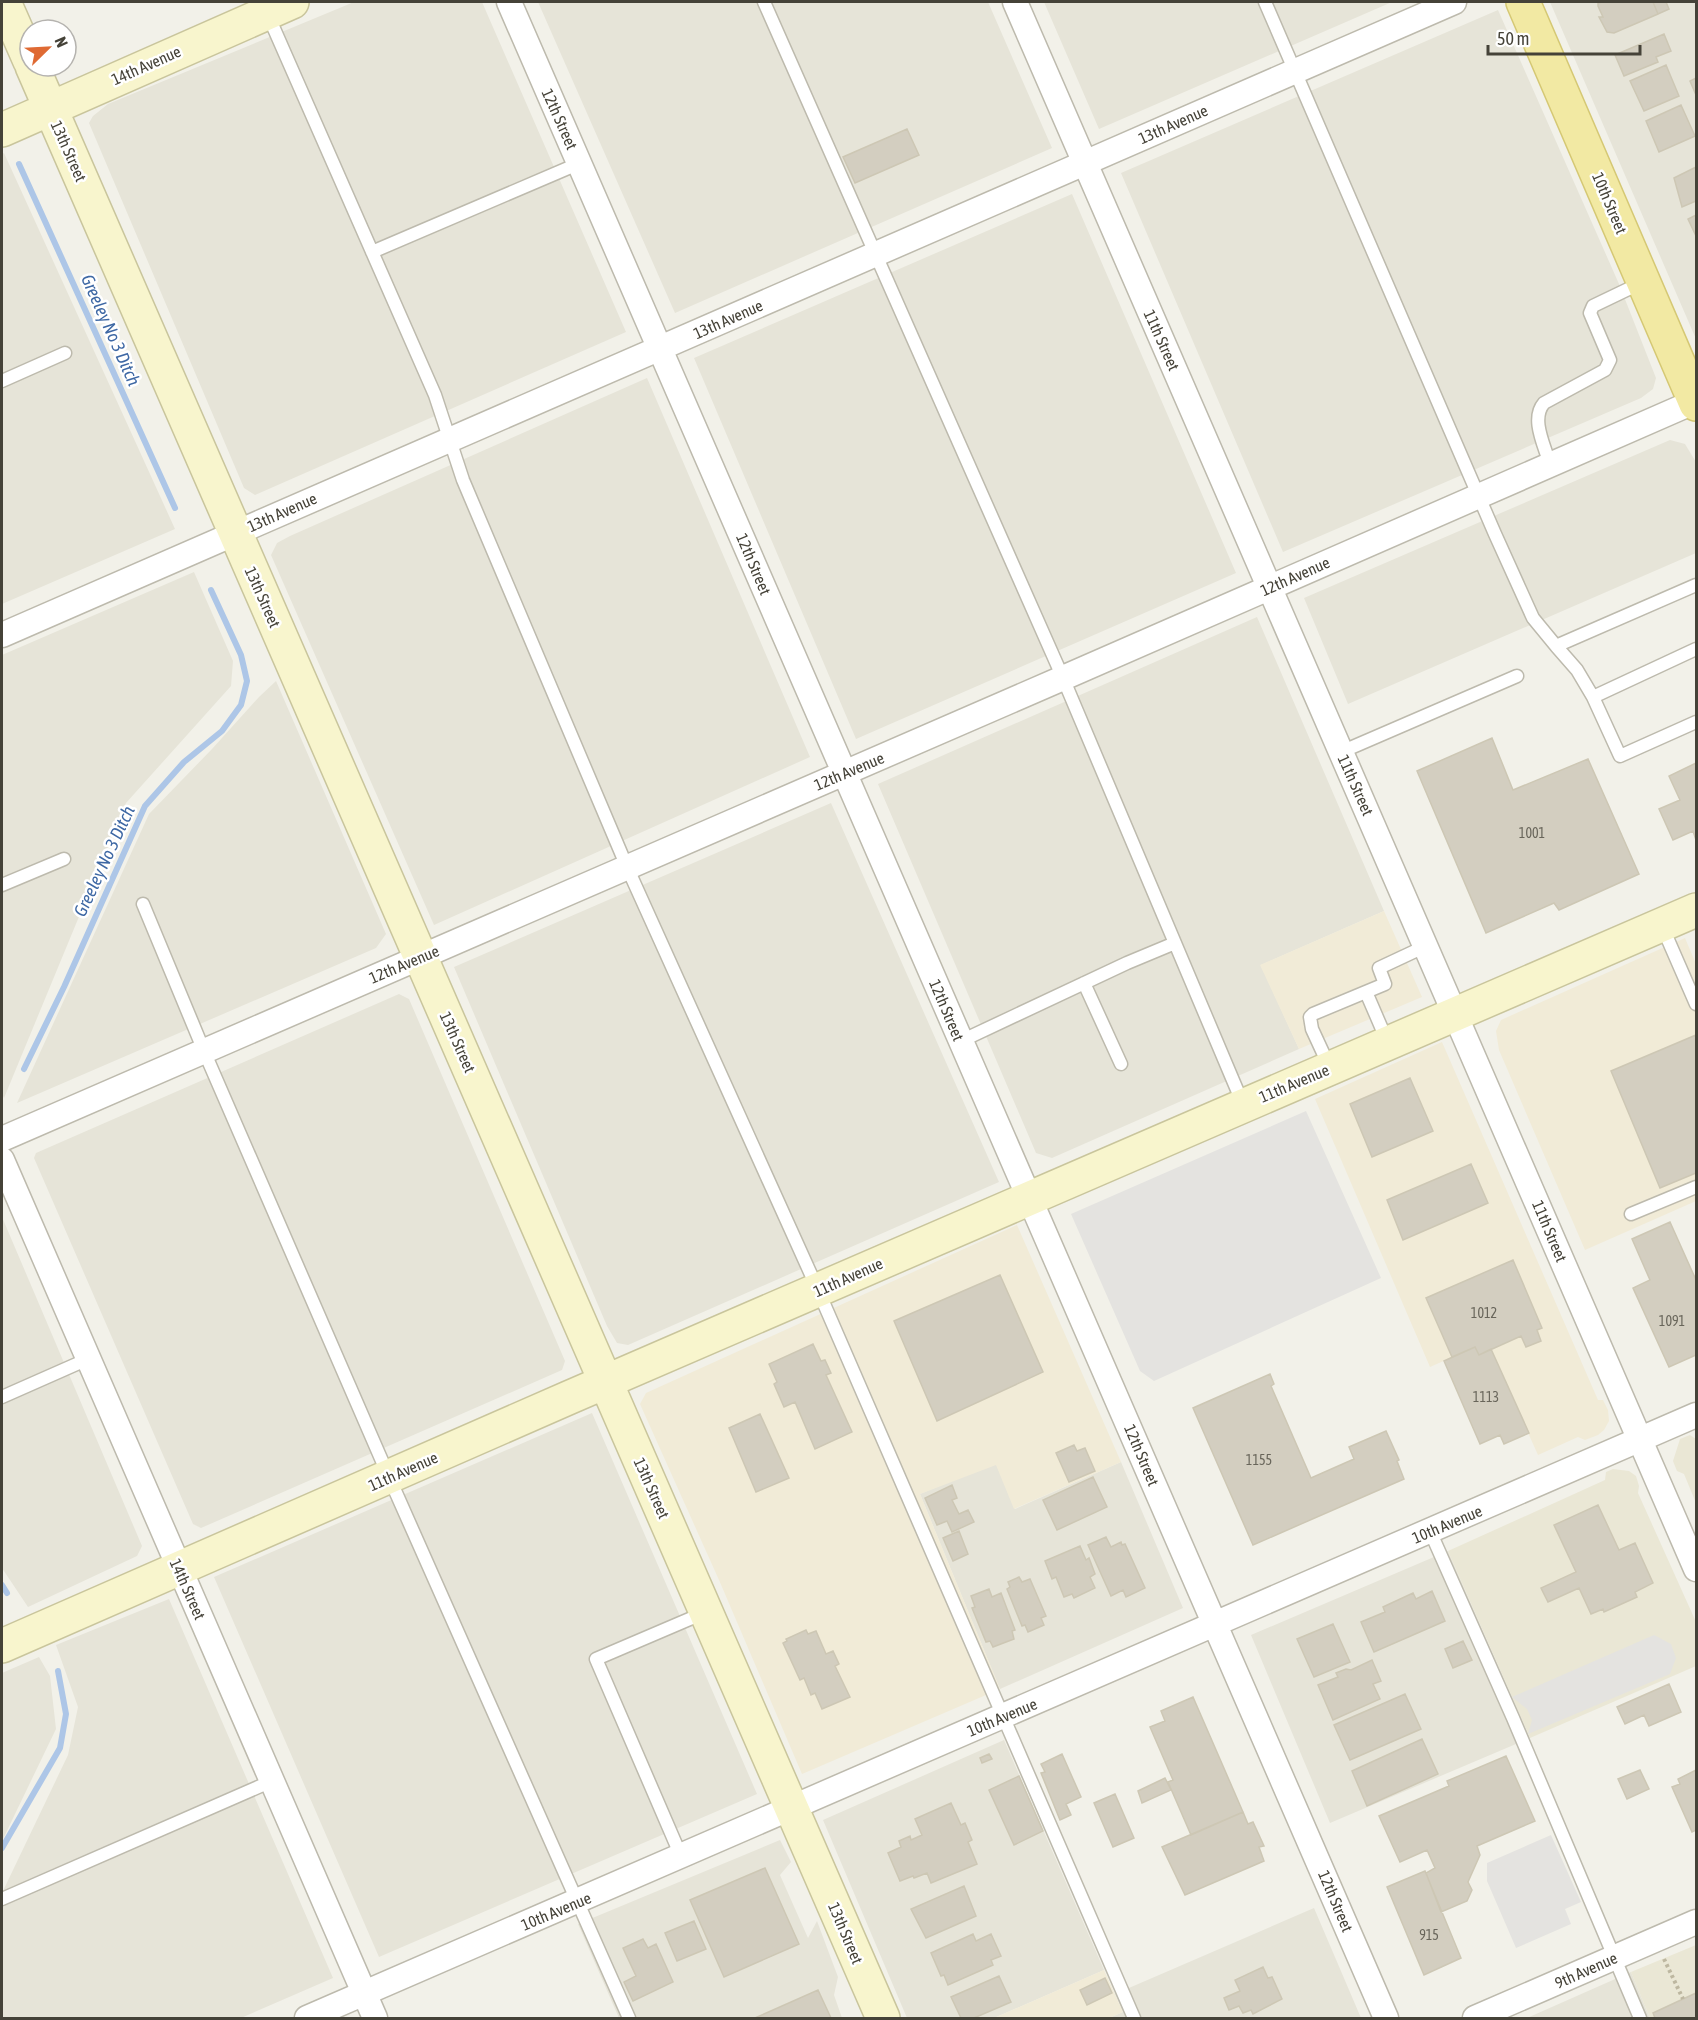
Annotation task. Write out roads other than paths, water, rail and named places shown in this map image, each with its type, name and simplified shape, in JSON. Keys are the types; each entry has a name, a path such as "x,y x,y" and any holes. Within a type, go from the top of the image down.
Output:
{"main road":[{"name":"10th Street","path":"1523,2 1696,402"}],"street":[{"path":"4,2 18,34"},
{"name":"12th Street","path":"509,2 1386,2019"},
{"name":"11th Street","path":"1015,2 1696,1569"},
{"name":"13th Avenue","path":"2,634 1454,2"},
{"name":"14th Avenue","path":"2,130 279,7"},
{"name":"13th Street","path":"37,78 883,2019"},
{"name":"12th Avenue","path":"2,1139 1696,402"},
{"name":"11th Avenue","path":"2,1646 1696,910"},
{"name":"14th Street","path":"2,1160 375,2019"},
{"name":"10th Avenue","path":"306,2019 1696,1415"},
{"name":"9th Avenue","path":"1475,2019 1696,1922"}],"lane":[{"path":"764,2 1063,678 1244,1105"},
{"path":"1265,2 1533,618 1577,670 1593,697 1620,756 1696,722"},
{"path":"279,7 372,252 435,395 463,480 627,867 818,1290 1134,2019"},
{"path":"372,252 580,163"},
{"path":"1550,465 1537,417 1540,408 1544,403 1605,370 1610,360 1590,313 1593,306 1644,282"},
{"path":"2,381 65,353"},
{"path":"1556,645 1696,585"},
{"path":"1593,697 1696,649"},
{"path":"1341,752 1517,676"},
{"path":"2,885 64,860"},
{"path":"143,904 204,1051 389,1477 579,1901 629,2019"},
{"path":"1661,925 1696,1004"},
{"path":"961,1041 1175,943"},
{"path":"1330,1068 1312,1029 1310,1017 1385,984 1379,968 1426,946"},
{"path":"1084,983 1121,1064"},
{"path":"1366,992 1388,1043"},
{"path":"1630,1214 1696,1186"},
{"path":"2,1397 88,1359"},
{"path":"1430,1531 1510,1710 1640,2019"},
{"path":"681,1856 596,1659 706,1611"},
{"path":"2,1899 272,1781"}],"waterway":[{"name":"Greeley No 3 Ditch","path":"19,164 175,508"},
{"name":"Greeley No 3 Ditch","path":"24,1069 64,987 145,806 184,762 222,731 241,705 247,681 241,655 211,590"},
{"name":"Greeley No 3 Ditch","path":"2,1585 7,1593"},
{"name":"Greeley No 3 Ditch","path":"2,1848 60,1748 66,1714 58,1671"}]}
